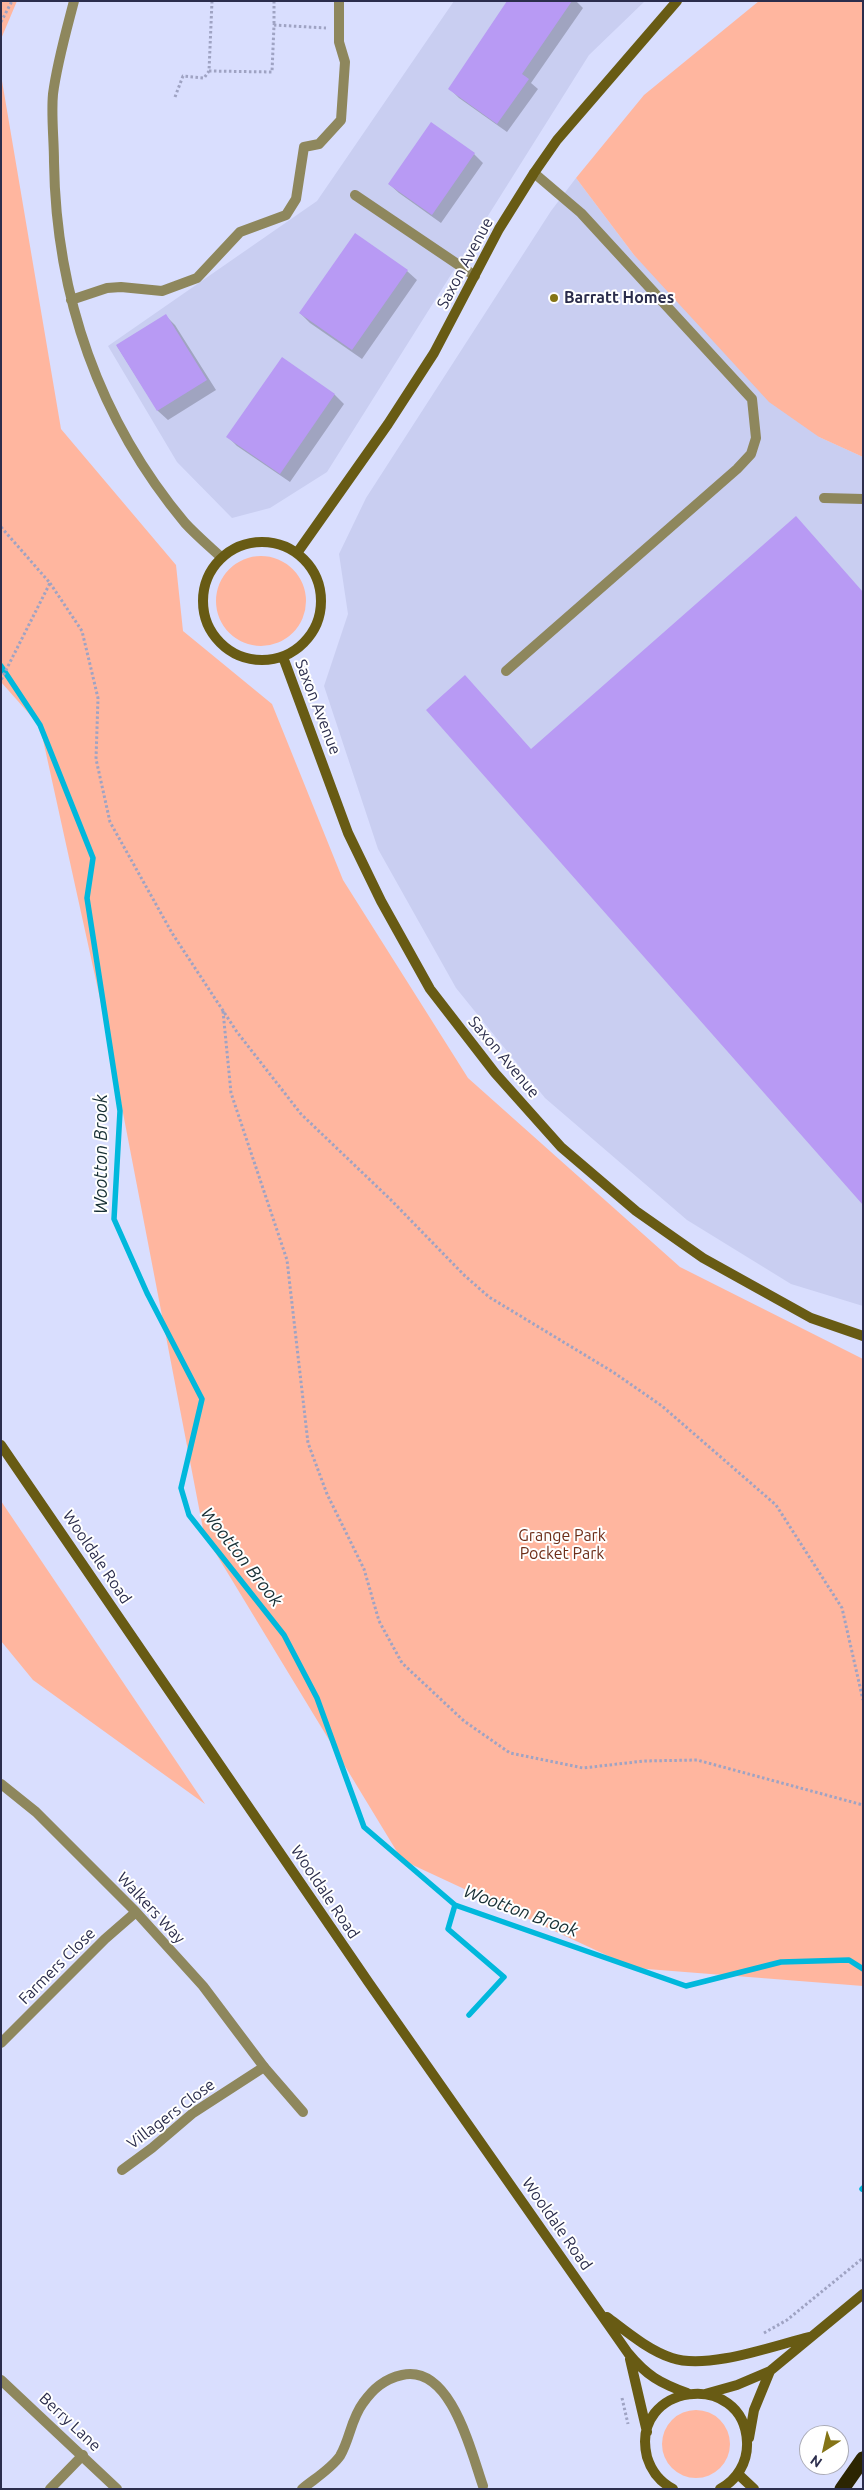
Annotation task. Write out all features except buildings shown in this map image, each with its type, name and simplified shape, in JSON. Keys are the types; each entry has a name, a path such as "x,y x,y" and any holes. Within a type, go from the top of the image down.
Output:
{"highway":[{"path":"842,2489 863,2459"}],"street":[{"path":"74,1 53,95 55,202 71,300 89,362 113,416 142,467 187,524 221,557"},
{"path":"71,300 108,288 120,287 162,291 175,287 196,278 240,232 286,215 296,199 304,147 319,144 341,120 345,62 339,42 339,1"},
{"name":"Saxon Avenue","path":"297,553 388,424 434,353 499,229 534,173 557,140 677,1"},
{"path":"506,672 737,469 751,454 756,438 752,399 581,212 534,173"},
{"path":"355,195 474,276"},
{"path":"824,498 863,499"},
{"path":"265,541 280,544 297,553 314,571 321,590 319,618 310,637 300,647 283,657 254,660 231,652 216,639 204,615 203,589 210,570 221,557 244,544 265,541"},
{"name":"Saxon Avenue","path":"283,657 348,833 381,901 430,989 495,1073 562,1147 644,1216 703,1258 811,1318 863,1336"},
{"name":"Wooldale Road","path":"1,1445 370,1983 628,2353 642,2371 660,2382 687,2393"},
{"name":"Walkers Way","path":"1,1784 36,1812 136,1912 203,1986 240,2037 303,2112"},
{"name":"Farmers Close","path":"1,2043 104,1940 136,1912"},
{"name":"Villagers Close","path":"122,2170 152,2148 193,2113 264,2067"},
{"path":"705,2394 737,2384 770,2370 808,2336 863,2294"},
{"path":"600,2312 641,2342 674,2359 714,2361 808,2336"},
{"name":"Wooldale Road","path":"628,2353 638,2388 647,2432 645,2440 648,2461 661,2480 673,2489"},
{"path":"720,2489 738,2474 746,2456 754,2410 770,2370"},
{"path":"302,2489 339,2457 348,2439 352,2421 374,2388 391,2377 410,2373 428,2379 448,2397 461,2423 483,2486"},
{"name":"Berry Lane","path":"1,2380 117,2489"},
{"path":"647,2432 650,2422 660,2408 676,2397 687,2393 705,2394 716,2397 734,2409 744,2427 747,2446"},
{"path":"50,2489 83,2455"},
{"path":"738,2474 754,2489"}],"path":[{"path":"1,22 12,1"},
{"path":"175,97 183,76 204,78 209,71 212,1"},
{"path":"209,71 272,72 274,1"},
{"path":"274,26 339,29"},
{"path":"1,527 50,583 82,630 98,698 96,759 110,822 172,933 237,1032 301,1114 464,1275 489,1297 613,1372 662,1406 776,1505 842,1608 863,1700"},
{"path":"1,680 50,583"},
{"path":"222,1010 231,1093 288,1260 308,1443 327,1494 364,1569 379,1621 402,1663 464,1721 510,1753 583,1768 644,1761 697,1760 863,1805"},
{"path":"758,2336 787,2320 863,2258"},
{"path":"624,2410 640,2403"}],"shaded area":[{"path":"454,1 645,1 589,55 327,472 270,508 232,518 177,462 108,346 317,201"},
{"path":"576,178 634,255 819,437 863,457 863,1306 791,1284 687,1220 545,1098 456,988 378,849 324,686 348,614 339,554 366,498 551,211"}],"green space":[{"path":"1,1 17,1 1,39"},
{"path":"759,1 863,1 863,457 819,437 769,402 634,255 576,178 644,95"},
{"name":"Grange Park Pocket Park","path":"1,75 61,429 176,565 183,631 272,704 343,880 468,1078 680,1267 863,1359 863,1986 634,1968 402,1860 204,1534 108,1035 40,726 1,682"},
{"path":"261,556 278,560 293,569 302,584 306,601 302,618 293,633 278,642 261,646 244,642 229,633 220,618 216,601 220,584 229,569 244,560"},
{"path":"1,1501 205,1804 33,1680 1,1641"},
{"path":"689,2410 703,2410 715,2415 725,2425 730,2437 730,2451 725,2463 715,2473 703,2478 689,2478 677,2473 667,2463 662,2451 662,2437 667,2425 677,2415"}],"waterway":[{"name":"Wootton Brook","path":"1,666 40,725 93,858 87,898 120,1111 114,1219 147,1293 202,1399 181,1488 189,1515 284,1635 317,1698 364,1827 455,1905 686,1986 781,1962 849,1960 863,1969"},
{"path":"455,1905 448,1929 504,1977 469,2015"}],"place":[{"name":"Barratt Homes","path":"554,298"}]}
